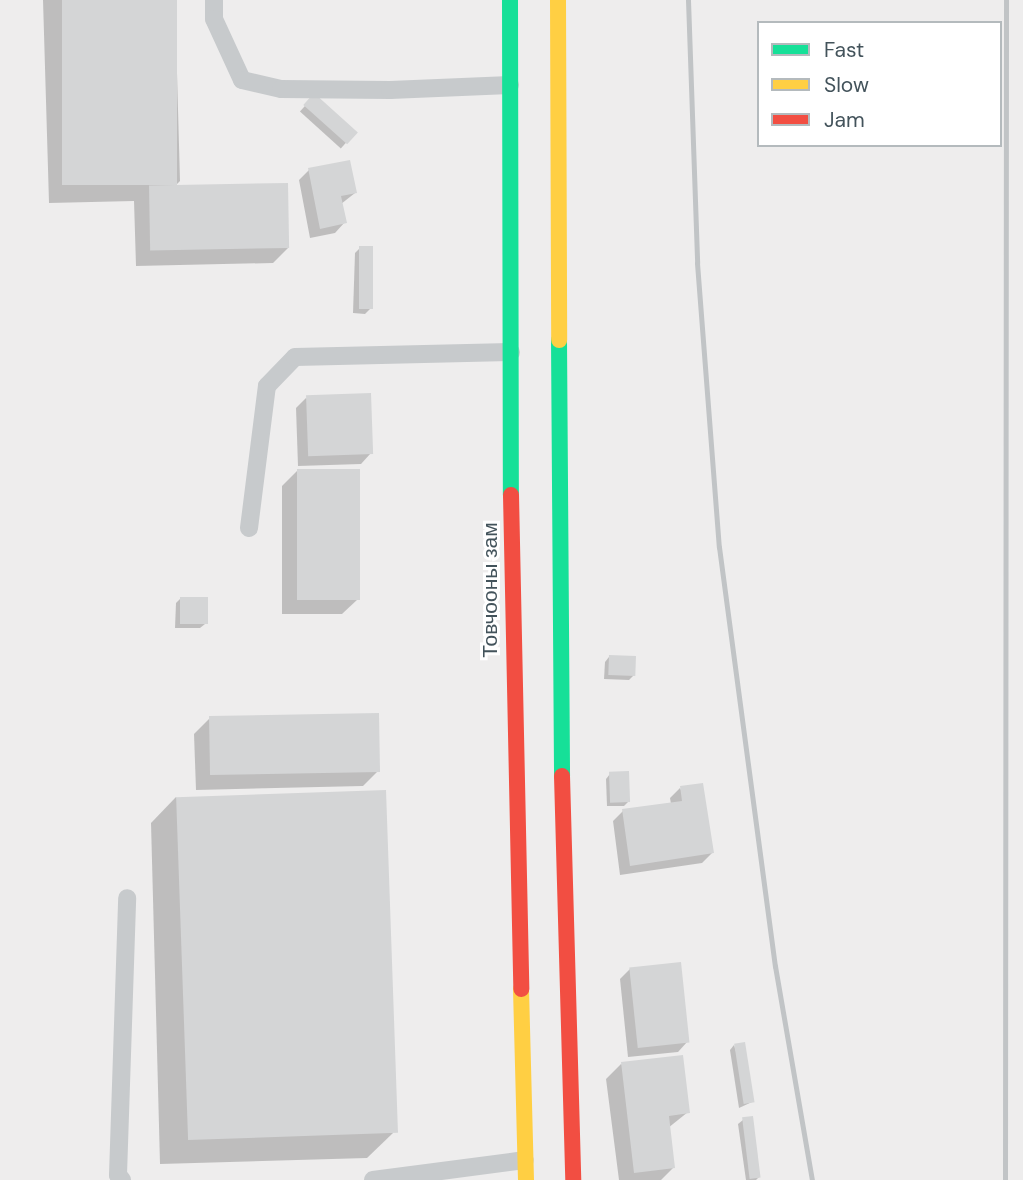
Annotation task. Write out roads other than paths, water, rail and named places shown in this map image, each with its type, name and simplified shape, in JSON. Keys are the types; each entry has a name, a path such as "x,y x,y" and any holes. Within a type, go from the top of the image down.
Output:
{"highway":[{"name":"Товчооны зам","path":"510,0 512,705 526,1180"},
{"path":"558,0 559,691 573,1180"}],"lane":[{"path":"214,0 214,19 242,80 309,89 510,85"},
{"path":"249,528 267,386 295,357 511,352"},
{"path":"122,1180 118,1175 127,898"},
{"path":"373,1180 525,1160"}],"railway":[{"path":"688,0 697,263 719,547 775,966 812,1180"},
{"path":"1005,1180 1006,0"}]}
